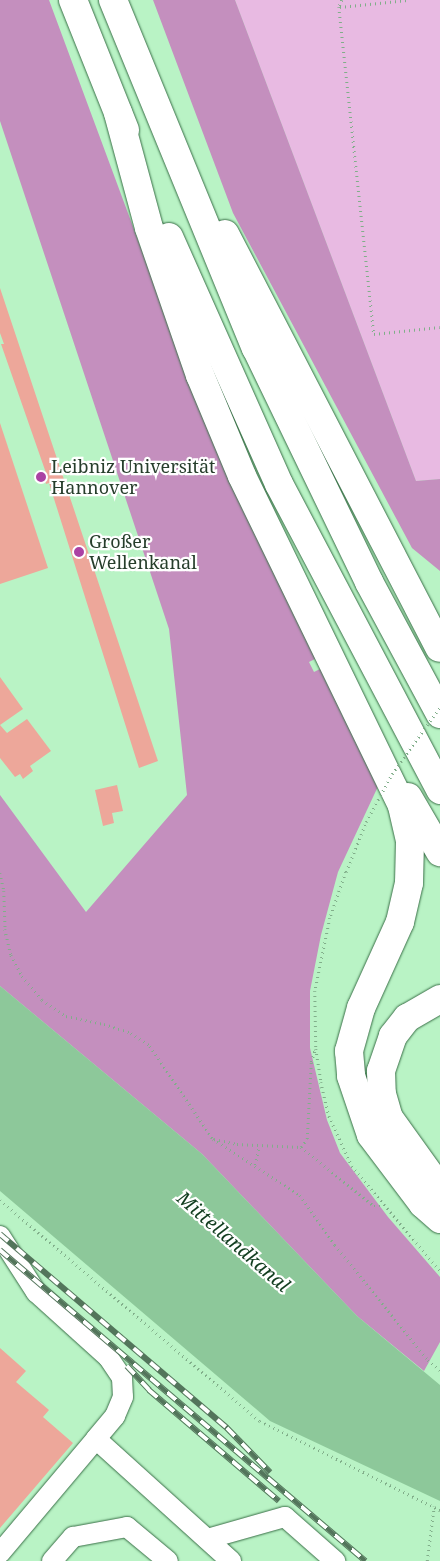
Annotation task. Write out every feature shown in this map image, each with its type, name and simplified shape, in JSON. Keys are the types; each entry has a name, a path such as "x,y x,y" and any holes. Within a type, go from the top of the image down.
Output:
{"highway":[{"path":"73,0 118,113 223,363 279,484 440,790"},
{"path":"113,0 211,244 299,440 369,582 440,714"},
{"path":"141,73 300,374 440,648"},
{"path":"118,113 149,228 200,375 242,476 353,700 402,806 410,842 409,883 400,922 361,1008 349,1051 351,1076 371,1135 423,1204 440,1219"},
{"path":"387,546 440,625"},
{"path":"353,700 440,852"},
{"path":"440,999 406,1018 393,1036 381,1071 382,1094 389,1118 440,1188"}],"lane":[{"path":"0,1236 36,1292 108,1357 122,1378 123,1397 115,1416 0,1553"},
{"path":"96,1438 231,1561"},
{"path":"207,1539 285,1517 335,1561"},
{"path":"52,1561 73,1537 128,1526 168,1561"}],"path":[{"path":"342,0 339,7 374,334 440,327"},
{"path":"339,7 408,0"},
{"path":"346,872 388,781 440,707"},
{"path":"0,873 5,899 5,929 11,955 22,976 42,1000 66,1016 104,1024 130,1033 150,1046 212,1139 227,1151 254,1165 300,1195 335,1245 428,1360 440,1370"},
{"path":"301,1147 307,1139 311,1062 316,1049"},
{"path":"212,1139 259,1146 301,1147 374,1206 382,1206"},
{"path":"254,1165 259,1146"},
{"path":"0,1200 260,1421 440,1510"},
{"path":"428,1561 434,1506"}],"shaded area":[{"path":"0,0 49,0 178,348 317,658 309,662 314,672 322,668 381,780 338,872 321,935 310,991 310,1048 327,1120 340,1153 388,1217 440,1277 440,1342 424,1371 357,1316 202,1154 0,986 0,795 86,912 187,795 169,629 0,121"},
{"path":"153,0 235,0 416,481 440,479 440,571 412,548 233,213"},
{"path":"235,0 440,0 440,479 416,481"}],"water":[{"name":"Mittellandkanal","path":"0,986 202,1154 357,1316 440,1385 440,1501 270,1421 0,1191"}],"building":[{"name":"Großer Wellenkanal","path":"0,288 158,761 139,768 49,483 46,484 43,474 46,473 1,344 4,344 0,333"},
{"path":"0,423 48,568 0,584"},
{"path":"0,677 23,709 0,725"},
{"path":"27,719 51,751 30,766 33,771 23,779 20,774 15,777 0,758 0,725 7,733"},
{"path":"117,785 123,811 112,813 114,823 103,826 95,790"},
{"path":"0,1348 26,1371 16,1382 49,1410 43,1417 73,1443 0,1528"}],"railway":[{"path":"0,1234 227,1428 270,1472"},
{"path":"0,1250 365,1561"},
{"path":"127,1366 149,1390 279,1501"}],"place":[{"name":"Leibniz Universität Hannover","path":"41,477"},
{"name":"Großer Wellenkanal","path":"79,552"}]}
